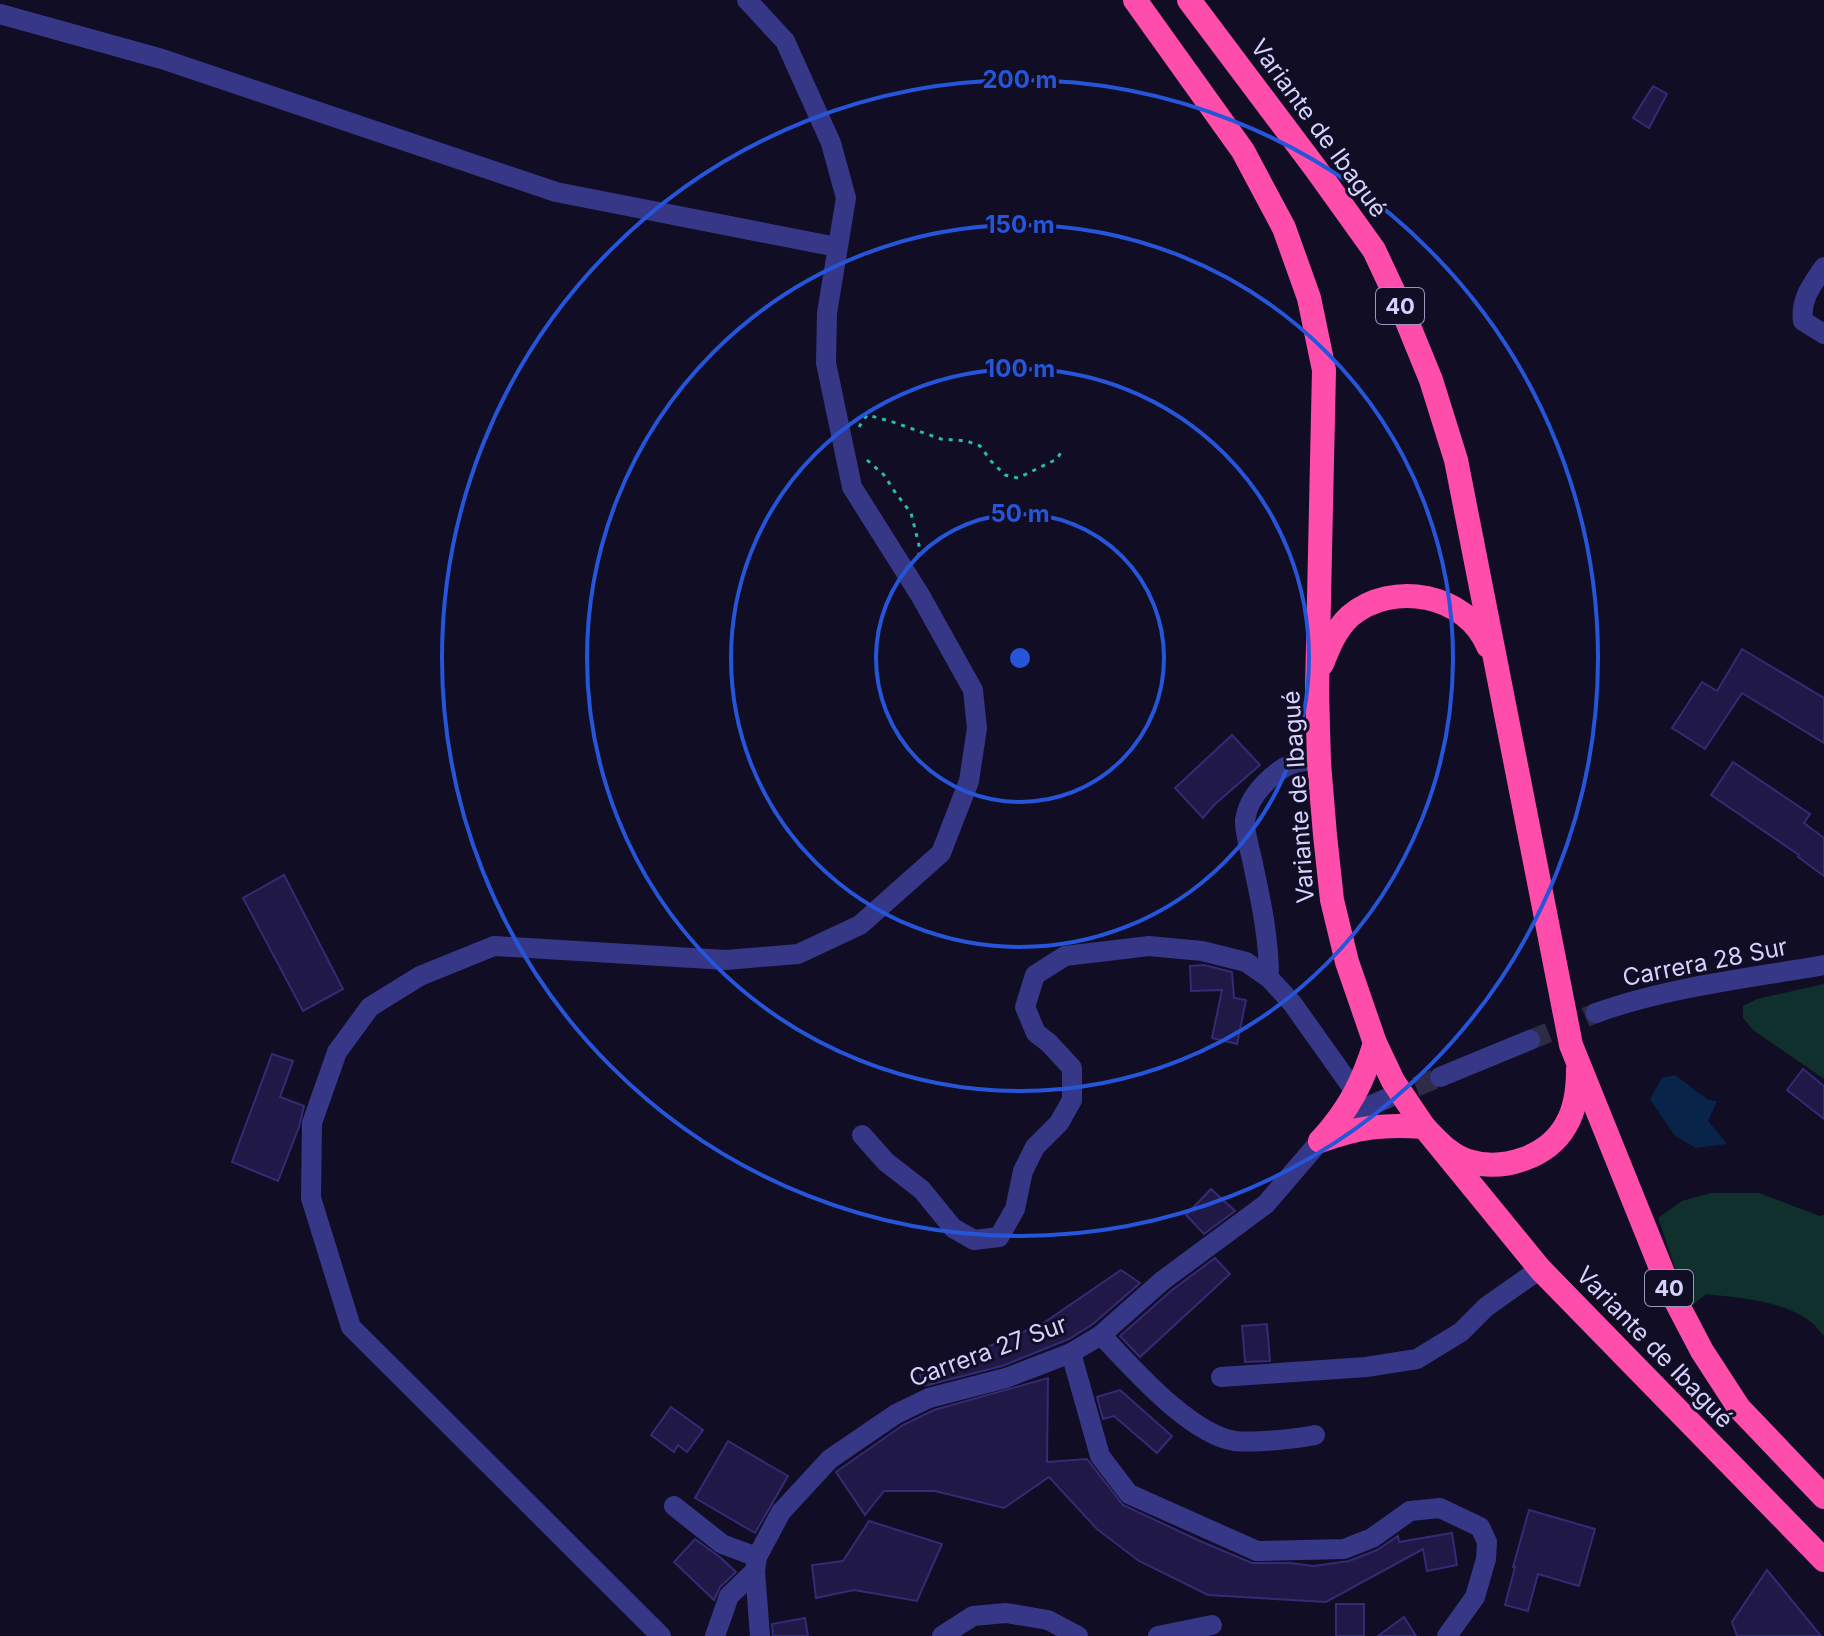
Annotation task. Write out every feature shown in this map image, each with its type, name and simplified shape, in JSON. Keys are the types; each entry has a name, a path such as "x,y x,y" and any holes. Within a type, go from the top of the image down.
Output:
{"highway":[{"name":"Variante de Ibagué","path":"1135,0 1243,151 1284,228 1309,298 1324,370 1317,690 1319,763 1332,900 1347,962 1375,1043 1393,1081 1424,1127 1540,1269 1824,1560"},
{"name":"Variante de Ibagué","path":"1189,0 1374,250 1404,314 1431,380 1456,460 1571,1045 1669,1288 1702,1351 1739,1408 1824,1497"},
{"path":"1317,690 1331,640 1351,616 1377,600 1407,595 1437,600 1464,614 1484,637 1495,666"},
{"path":"1320,1141 1356,1093 1375,1043"},
{"path":"1320,1141 1371,1126 1424,1127 1443,1147 1467,1161 1495,1165 1523,1160 1547,1146 1566,1126 1576,1100 1578,1072 1571,1045"}],"street":[{"path":"661,1636 351,1327 311,1198 312,1123 337,1052 370,1007 420,976 494,946 726,960 798,954 860,925 941,853 969,781 977,728 973,690 920,595 852,487 826,363 827,313 846,198 831,143 785,41 747,0"},
{"path":"0,14 162,59 556,192 837,247"},
{"path":"1824,267 1809,289 1802,316 1803,321 1824,334"},
{"path":"1269,978 1264,921 1245,822 1251,802 1266,781 1286,765 1312,760 1319,763"},
{"path":"862,1135 886,1162 922,1190 953,1228 974,1240 999,1237 1015,1209 1023,1171 1035,1147 1059,1123 1072,1100 1072,1068 1036,1033 1025,1007 1035,975 1065,956 1149,946 1202,951 1246,962 1269,978 1329,1051 1356,1093"},
{"name":"Carrera 28 Sur","path":"1596,1013 1679,991 1824,965"},
{"path":"1440,1077 1530,1040"},
{"name":"Carrera 27 Sur","path":"715,1636 729,1596 756,1564 781,1512 830,1459 896,1414 929,1398 1006,1378 1071,1353 1101,1335 1162,1281 1266,1204 1320,1141 1341,1124 1388,1098"},
{"path":"1221,1377 1366,1367 1417,1359 1461,1332 1486,1307 1540,1269"},
{"path":"1101,1335 1166,1402 1213,1434 1236,1441 1315,1435"},
{"path":"1071,1353 1100,1456 1129,1494 1257,1551 1344,1549 1372,1538 1410,1511 1425,1509 1440,1508 1480,1527 1487,1542 1479,1584 1475,1597 1447,1636"},
{"path":"674,1506 722,1544 756,1564 760,1636"},
{"path":"942,1636 973,1616 1006,1613 1048,1620 1078,1636"},
{"path":"1158,1636 1212,1625"}],"path":[{"path":"858,428 867,415 941,439 967,441 980,446 1005,475 1018,478 1057,459 1063,449"},
{"path":"866,459 884,475 911,513 919,557"}],"green space":[{"path":"1824,984 1824,1079 1753,1030 1743,1018 1743,1006 1757,999"},
{"path":"1711,1193 1759,1193 1824,1215 1824,1336 1800,1315 1760,1301 1706,1294 1689,1308 1658,1218 1682,1201"}],"water":[{"path":"1675,1075 1708,1100 1717,1101 1708,1121 1727,1144 1696,1148 1675,1136 1650,1099 1662,1078"}],"building":[{"path":"1653,86 1667,94 1649,128 1633,118"},
{"path":"1742,649 1824,698 1824,743 1742,693 1705,749 1672,728 1702,682 1717,691"},
{"path":"1232,735 1260,765 1203,818 1175,788"},
{"path":"1733,762 1810,814 1804,823 1824,838 1824,876 1799,855 1711,795"},
{"path":"284,875 343,989 303,1011 243,898"},
{"path":"1204,965 1232,972 1234,998 1246,1000 1237,1044 1212,1038 1222,990 1191,991 1190,966"},
{"path":"272,1054 293,1061 280,1097 304,1106 278,1181 232,1162"},
{"path":"1803,1069 1824,1086 1824,1119 1787,1090"},
{"path":"1211,1189 1235,1211 1204,1234 1186,1215"},
{"path":"1215,1258 1230,1274 1140,1357 1120,1336 1172,1290"},
{"path":"1121,1270 1140,1283 1093,1324 1069,1339 1002,1366 924,1386 920,1375 1042,1324"},
{"path":"1267,1324 1270,1361 1245,1362 1242,1326"},
{"path":"1048,1378 1047,1462 1087,1459 1123,1505 1200,1541 1252,1563 1314,1566 1349,1561 1377,1550 1398,1536 1399,1542 1452,1533 1457,1565 1427,1571 1423,1549 1326,1602 1208,1595 1139,1561 1097,1529 1049,1477 1004,1508 935,1491 884,1491 865,1515 836,1472 903,1425 934,1410"},
{"path":"1120,1390 1172,1436 1157,1453 1114,1416 1103,1419 1097,1397"},
{"path":"671,1407 703,1430 687,1452 678,1445 674,1452 651,1435"},
{"path":"728,1441 788,1476 755,1533 695,1498"},
{"path":"1529,1510 1595,1529 1579,1586 1538,1574 1528,1611 1505,1605"},
{"path":"869,1521 942,1544 917,1601 854,1590 816,1598 812,1565 843,1561"},
{"path":"695,1539 736,1572 720,1587 714,1600 674,1562"},
{"path":"1767,1570 1821,1636 1737,1636 1732,1622"},
{"path":"1336,1604 1364,1604 1364,1636 1336,1636"},
{"path":"1404,1617 1416,1636 1378,1636"},
{"path":"805,1618 808,1636 773,1636 772,1624"}],"tunnel":[{"path":"1530,1040 1596,1013"},
{"path":"1388,1098 1440,1077"}]}
